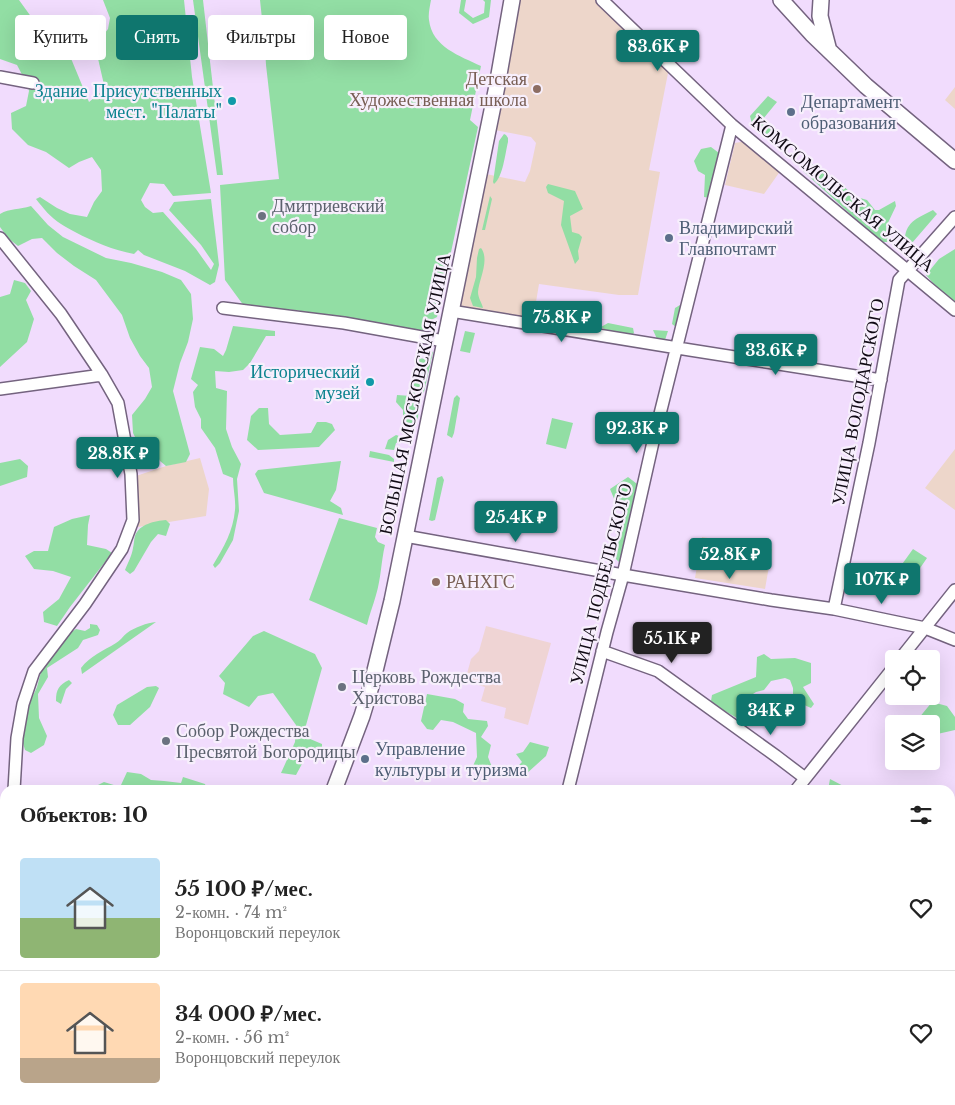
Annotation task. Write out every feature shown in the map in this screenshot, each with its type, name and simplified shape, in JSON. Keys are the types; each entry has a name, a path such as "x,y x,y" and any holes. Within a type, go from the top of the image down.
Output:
{"main road":[{"name":"БОЛЬШАЯ МОСКОВСКАЯ УЛИЦА","path":"336,785 362,716 392,601 497,86 512,0"},
{"path":"781,0 829,51 866,86 955,161"},
{"path":"821,0 820,16 829,51"}],"street":[{"name":"КОМСОМОЛЬСКАЯ УЛИЦА","path":"602,0 732,125 908,269 955,310"},
{"path":"0,76 33,83"},
{"name":"УЛИЦА ПОДБЕЛЬСКОГО","path":"569,785 602,651 623,576 732,125"},
{"name":"УЛИЦА ВОЛОДАРСКОГО","path":"834,609 869,443 899,280 954,218"},
{"path":"0,238 61,314 102,375 118,403 131,474 132,520 122,549 85,604 34,671 23,704 17,738 14,785"},
{"path":"223,308 344,323 444,341"},
{"path":"451,311 880,380"},
{"path":"0,389 102,375"},
{"path":"405,536 623,576 834,609 925,628 955,640"},
{"path":"907,650 955,590"},
{"path":"602,651 658,671 805,778"},
{"path":"800,785 885,678"}],"shaded area":[{"path":"520,0 595,0 669,68 649,170 660,172 638,295 619,295 539,284 535,308 524,307 523,317 460,306 486,174 525,182 530,171 536,143 531,137 495,130"},
{"path":"955,87 955,109 945,100"},
{"path":"746,141 781,170 764,194 725,185 735,143"},
{"path":"955,449 955,510 925,488"},
{"path":"200,458 209,489 206,516 138,527 136,476 166,466"},
{"path":"702,537 772,549 765,589 695,578"},
{"path":"486,626 551,643 528,725 504,718 506,708 481,701 485,687 465,681 471,659 479,651"}],"green space":[{"path":"0,0 19,0 30,15 15,15 15,60 72,60 89,102 105,89 98,60 106,60 106,32 110,18 103,0 184,0 186,15 116,15 116,60 190,60 211,193 173,196 164,184 150,183 141,200 145,207 153,213 163,212 196,249 211,270 214,264 201,245 169,210 174,202 211,199 219,265 215,282 210,285 185,271 144,255 138,250 134,254 111,248 89,239 57,222 47,213 36,199 40,197 70,214 87,217 102,191 101,170 92,157 69,168 46,152 28,145 12,129 11,113 26,106 29,91 17,65 0,59"},
{"path":"193,0 203,0 208,60 210,60 223,175 217,175 198,36 198,15 195,15"},
{"path":"260,0 431,0 429,20 435,37 448,49 481,66 470,120 478,127 437,317 425,323 423,331 295,310 244,306 225,280 220,185 279,179 266,60 314,60 314,15 262,15"},
{"path":"461,0 466,0 464,11 473,18 484,13 485,2 483,0 491,0 489,17 473,24 459,13"},
{"path":"768,96 777,102 763,119 772,130 765,136 752,124 750,116"},
{"path":"504,134 508,138 508,142 502,171 494,184 499,141"},
{"path":"711,147 719,153 710,198 704,197 705,175 698,171 694,161 701,149"},
{"path":"801,161 817,166 857,197 867,200 875,210 879,210 895,201 896,206 886,227 890,237 888,242 881,242 803,171"},
{"path":"548,184 575,191 583,209 570,216 572,232 582,237 578,251 579,259 575,264 561,225 564,201 548,193 546,187"},
{"path":"490,196 492,199 485,230 482,230"},
{"path":"31,206 48,225 63,237 106,258 162,272 181,280 191,294 193,319 173,391 190,454 186,462 166,466 160,461 151,444 137,441 133,433 132,415 152,387 149,368 130,338 122,315 96,280 57,253 42,238 32,239 18,246 9,239 0,227 0,214"},
{"path":"933,210 937,214 912,243 905,238 908,227 911,224 919,217"},
{"path":"481,248 484,264 478,292 483,308 473,306 470,298 476,277 477,258"},
{"path":"955,249 955,302 946,298 926,275 939,259"},
{"path":"14,280 25,283 31,291 26,300 34,319 27,342 0,367 0,297 10,294"},
{"path":"680,305 681,316 676,327 672,324 675,308"},
{"path":"535,311 566,315 566,322 535,318 531,316"},
{"path":"608,323 633,328 634,333 632,335 609,332 601,327"},
{"path":"233,326 275,331 275,336 266,336 250,363 243,370 215,371 216,388 227,391 226,429 232,447 241,464 237,479 239,511 233,540 220,563 215,568 213,565 227,539 234,518 233,478 223,474 215,448 201,428 201,419 195,407 193,392 198,385 191,379 200,347 214,349 223,356"},
{"path":"653,330 668,331 665,340 657,339"},
{"path":"465,331 475,333 470,353 460,351"},
{"path":"429,350 433,352 424,392 420,398 418,417 414,430 403,427 403,410 396,402 397,395 411,396 419,358 426,359"},
{"path":"457,395 460,398 452,438 447,435 454,398"},
{"path":"259,408 268,408 269,424 280,435 311,433 317,422 332,424 335,430 319,447 258,450 247,440 251,416"},
{"path":"552,418 573,423 566,449 546,444"},
{"path":"396,435 405,438 396,443 394,450 385,449 388,440"},
{"path":"370,451 389,455 394,459 394,462 369,457"},
{"path":"20,459 28,466 27,477 0,486 0,463"},
{"path":"341,461 336,490 330,501 341,508 343,515 264,493 255,474 258,470"},
{"path":"442,476 444,480 435,520 432,521 429,520 437,478"},
{"path":"628,477 641,487 621,564 615,558 626,506 615,501 610,489"},
{"path":"90,515 87,545 106,549 112,553 57,626 44,622 43,612 59,599 71,577 53,571 34,569 25,556 34,551 48,551 54,527 72,519"},
{"path":"339,518 377,528 375,537 378,542 385,545 378,589 367,625 309,600"},
{"path":"166,520 170,524 166,536 158,534 151,542 134,571 130,574 125,570 132,553 137,532 148,524"},
{"path":"913,549 927,558 914,577 900,567"},
{"path":"156,622 82,674 81,668 85,664 127,633 145,624"},
{"path":"90,624 97,625 100,630 98,635 83,640 78,648 47,668 48,677 38,694 39,718 47,736 44,745 31,753 25,750 22,740 28,707 37,687 42,668 69,634 76,629 85,631 90,628"},
{"path":"264,631 315,654 322,668 303,736 322,744 322,751 310,749 296,775 281,773 295,742 296,725 273,693 258,696 249,707 223,694 225,683 219,676 253,636"},
{"path":"764,654 771,659 795,658 811,663 811,683 803,687 814,704 811,708 793,700 793,688 790,680 785,678 771,681 764,690 756,692 744,700 742,712 737,718 711,701 712,695 756,677 757,657"},
{"path":"69,680 72,683 66,689 61,704 56,701 57,690"},
{"path":"156,686 159,688 150,707 130,725 118,725 113,715 117,705 147,687"},
{"path":"427,694 455,699 464,704 463,712 468,719 487,721 488,726 481,737 491,745 488,757 494,772 487,776 478,772 473,766 477,757 476,733 453,722 441,720 433,730 427,729 421,721"},
{"path":"930,705 947,706 955,717 955,730 940,733 940,715 921,715"},
{"path":"530,742 549,747 546,756 525,775 520,775 516,768 522,762 516,754 523,752"},
{"path":"127,772 141,774 151,780 181,783 183,777 205,785 121,785"},
{"path":"830,779 841,785 829,785"},
{"path":"104,782 114,785 98,785"}],"place":[{"name":"Детская Художественная школа","path":"537,89"},
{"name":"Здание Присутственных мест. \"Палаты\"","path":"232,101"},
{"name":"Департамент образования","path":"791,112"},
{"name":"Дмитриевский собор","path":"262,216"},
{"name":"Владимирский Главпочтамт","path":"669,238"},
{"name":"Исторический музей","path":"370,382"},
{"name":"РАНХГС","path":"436,582"},
{"name":"Церковь Рождества Христова","path":"342,687"},
{"name":"Собор Рождества Пресвятой Богородицы","path":"166,741"},
{"name":"Управление культуры и туризма","path":"365,759"}]}
